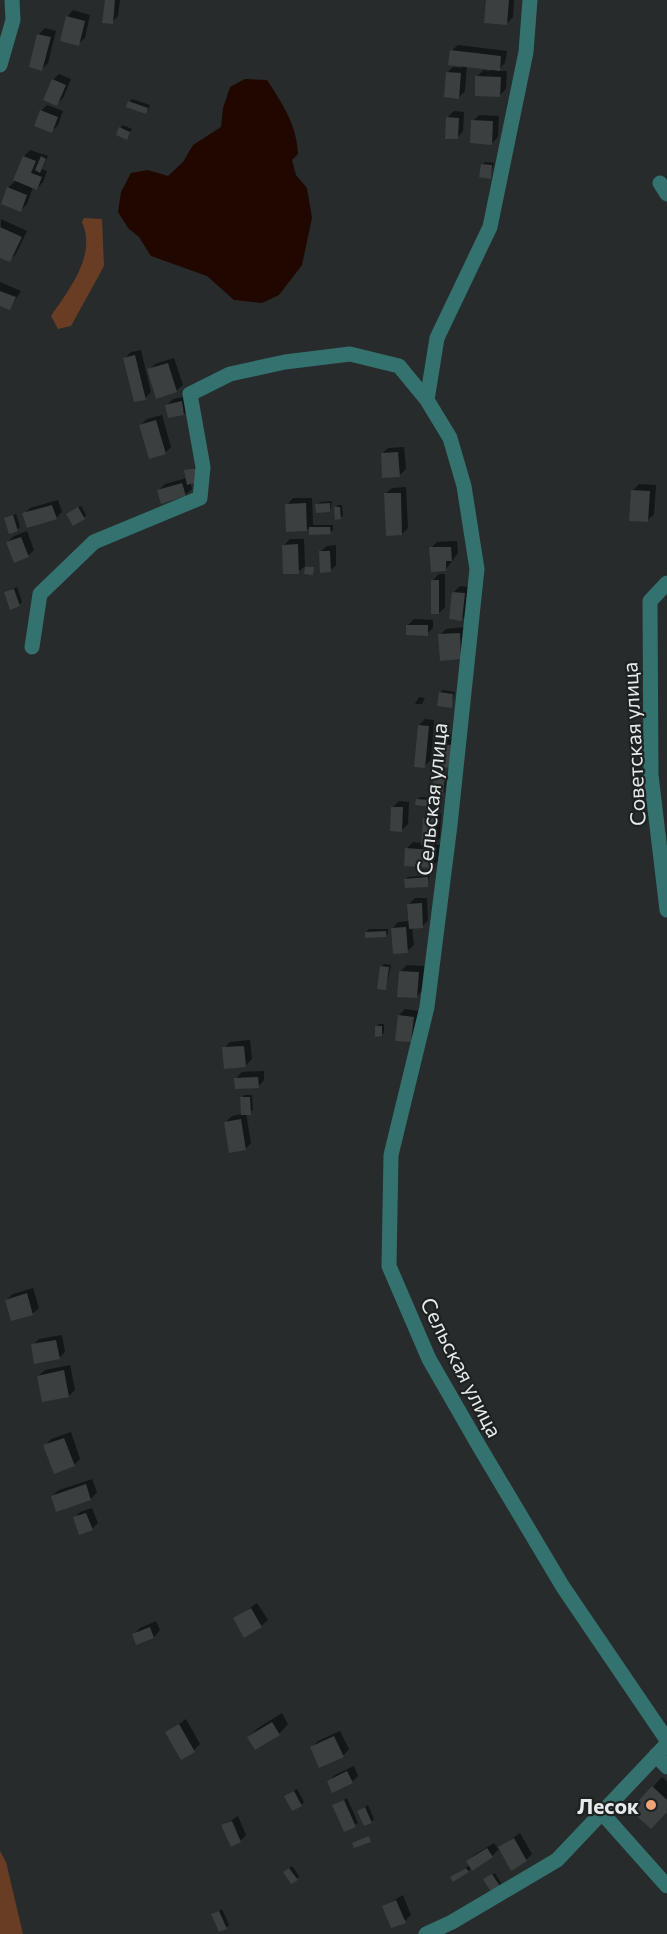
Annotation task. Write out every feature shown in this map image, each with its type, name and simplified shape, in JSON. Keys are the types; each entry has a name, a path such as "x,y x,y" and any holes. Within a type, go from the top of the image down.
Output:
{"street":[{"path":"0,65 13,20 12,0"},
{"path":"427,400 437,338 490,227 526,52 530,0"},
{"name":"Сельская улица","path":"32,647 40,594 94,542 200,498 203,467 190,394 230,374 285,362 350,354 399,366 427,400 450,438 464,486 477,569 450,825 427,1007 391,1155 389,1266 429,1359 478,1446 563,1587 667,1742"},
{"name":"Советская улица","path":"667,583 650,601 649,636 651,775 667,910"},
{"path":"426,1934 446,1930 557,1860 667,1742"},
{"path":"656,1755 667,1767"},
{"path":"602,1813 667,1886"}],"shaded area":[{"path":"245,79 267,80 288,115 295,133 298,154 292,160 296,175 307,188 312,218 302,265 279,295 262,303 234,300 207,276 151,256 139,237 128,228 118,212 121,192 131,173 148,170 168,176 183,162 193,145 221,127 223,108 230,87"},
{"path":"84,218 102,219 104,266 71,326 58,329 51,316 73,283 84,260 86,235 82,222"},
{"path":"0,1851 6,1862 23,1934 0,1934"}],"building":[{"path":"105,0 115,0 113,24 102,23"},
{"path":"486,0 509,0 507,25 484,23"},
{"path":"66,16 85,21 79,46 60,41"},
{"path":"37,34 51,37 42,71 29,67"},
{"path":"450,50 501,56 500,71 448,65"},
{"path":"446,72 461,73 459,99 444,97"},
{"path":"475,76 501,77 500,97 475,96"},
{"path":"52,79 66,85 57,106 43,100"},
{"path":"128,101 148,108 146,114 126,107"},
{"path":"40,110 58,117 52,133 34,126"},
{"path":"446,117 459,118 458,139 445,139"},
{"path":"471,120 493,121 492,145 470,143"},
{"path":"119,127 130,132 127,140 116,135"},
{"path":"23,156 36,161 31,173 42,177 37,190 13,180"},
{"path":"41,156 46,159 40,173 35,170"},
{"path":"481,164 492,165 491,179 479,177"},
{"path":"7,187 27,195 21,212 1,204"},
{"path":"0,227 22,237 10,262 0,258"},
{"path":"0,291 16,297 10,310 0,306"},
{"path":"135,355 146,400 134,402 123,358"},
{"path":"168,363 177,392 156,399 147,369"},
{"path":"182,401 184,415 168,418 165,405"},
{"path":"156,420 166,454 149,459 139,425"},
{"path":"398,452 400,477 382,478 381,453"},
{"path":"196,468 198,482 187,485 184,470"},
{"path":"182,483 186,496 161,504 157,490"},
{"path":"631,490 650,491 648,522 629,521"},
{"path":"384,493 401,493 402,535 386,536"},
{"path":"306,503 307,531 286,532 285,504"},
{"path":"330,503 330,512 316,513 315,504"},
{"path":"52,505 57,519 27,528 22,513"},
{"path":"78,507 85,519 73,526 66,514"},
{"path":"334,507 340,507 341,519 335,520"},
{"path":"13,515 18,531 9,534 4,518"},
{"path":"309,527 330,527 331,534 309,535"},
{"path":"21,537 29,557 14,563 6,542"},
{"path":"298,544 299,574 283,574 282,545"},
{"path":"429,547 451,547 452,561 446,561 446,571 431,572"},
{"path":"319,551 330,551 331,572 320,573"},
{"path":"305,567 314,567 313,575 304,574"},
{"path":"431,580 439,580 439,614 431,614"},
{"path":"14,589 20,606 10,610 4,592"},
{"path":"452,592 465,593 462,621 449,619"},
{"path":"406,625 428,625 428,636 406,635"},
{"path":"460,633 461,659 440,661 438,634"},
{"path":"439,692 453,694 452,708 437,706"},
{"path":"418,725 429,726 425,768 414,767"},
{"path":"434,744 452,745 450,768 432,766"},
{"path":"434,775 445,776 443,796 432,795"},
{"path":"416,799 431,800 430,807 415,805"},
{"path":"391,807 403,807 402,832 390,831"},
{"path":"423,818 436,818 434,846 421,845"},
{"path":"405,848 434,850 432,868 404,866"},
{"path":"428,877 428,887 405,888 404,879"},
{"path":"422,903 423,928 409,929 407,904"},
{"path":"406,927 408,953 393,954 391,928"},
{"path":"386,931 386,937 365,938 365,932"},
{"path":"380,966 389,967 386,990 377,989"},
{"path":"399,971 419,972 417,998 397,997"},
{"path":"398,1015 414,1017 411,1042 395,1041"},
{"path":"375,1026 382,1026 382,1036 375,1037"},
{"path":"244,1046 246,1067 224,1069 222,1047"},
{"path":"258,1077 259,1088 235,1089 234,1078"},
{"path":"240,1097 250,1097 251,1115 241,1115"},
{"path":"241,1119 246,1150 229,1153 224,1122"},
{"path":"27,1293 33,1315 11,1321 5,1300"},
{"path":"56,1340 60,1359 34,1364 31,1344"},
{"path":"64,1370 69,1397 42,1402 37,1376"},
{"path":"64,1438 75,1466 54,1474 43,1445"},
{"path":"86,1484 91,1500 56,1512 51,1496"},
{"path":"86,1513 93,1530 79,1535 73,1517"},
{"path":"251,1608 262,1627 244,1638 233,1618"},
{"path":"150,1627 154,1638 136,1645 132,1634"},
{"path":"272,1722 280,1735 255,1750 247,1737"},
{"path":"179,1724 195,1752 181,1760 165,1732"},
{"path":"334,1736 344,1757 319,1768 310,1747"},
{"path":"347,1771 353,1783 332,1793 327,1781"},
{"name":"Лесок","path":"652,1786 667,1800 667,1812 651,1829 630,1810"},
{"path":"294,1791 302,1806 292,1811 284,1796"},
{"path":"344,1800 356,1827 344,1832 332,1805"},
{"path":"365,1807 372,1823 364,1826 357,1811"},
{"path":"232,1821 241,1842 231,1847 221,1825"},
{"path":"369,1836 371,1842 354,1848 352,1843"},
{"path":"514,1838 527,1861 511,1871 498,1847"},
{"path":"487,1848 493,1857 472,1871 466,1861"},
{"path":"289,1868 298,1880 291,1884 283,1872"},
{"path":"466,1868 469,1872 453,1882 450,1877"},
{"path":"492,1874 500,1886 491,1892 483,1879"},
{"path":"396,1900 406,1923 391,1928 382,1906"},
{"path":"219,1911 227,1929 219,1932 211,1914"}],"place":[{"name":"Лесок","path":"651,1805"}]}
